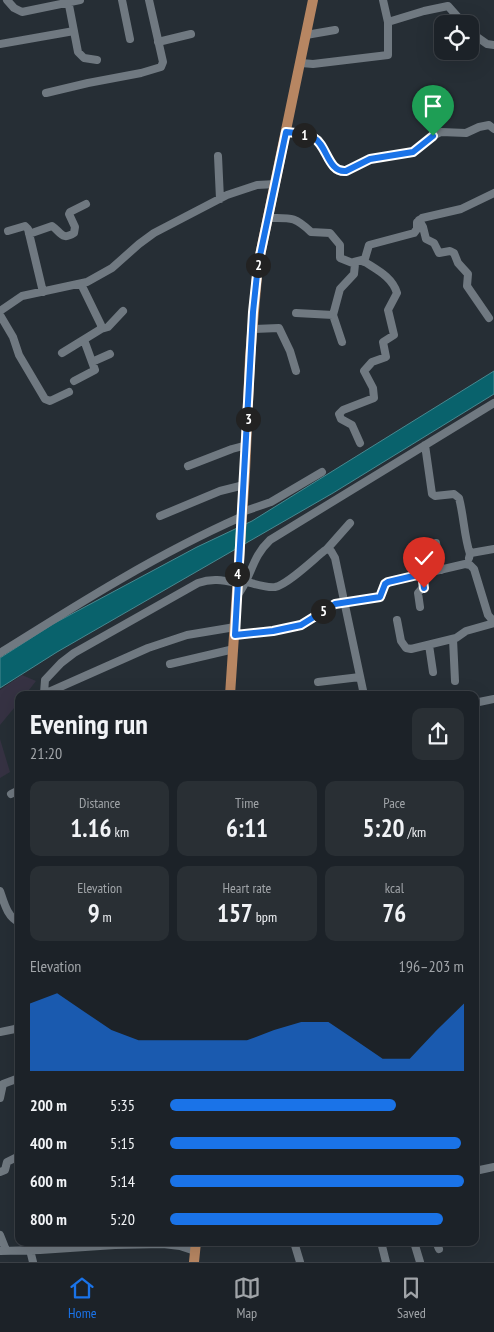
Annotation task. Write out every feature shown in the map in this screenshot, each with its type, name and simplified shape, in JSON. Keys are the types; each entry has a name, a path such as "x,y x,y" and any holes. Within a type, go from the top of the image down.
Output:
{"main road":[{"path":"230,691 236,597 242,583 238,556 244,485 252,328 258,265 313,0"}],"street":[{"path":"7,0 14,8 22,12 80,0"},
{"path":"122,0 130,39"},
{"path":"46,93 161,67 163,62 149,0"},
{"path":"301,63 313,64 388,55 388,22 383,0"},
{"path":"68,2 80,54 84,58 97,60"},
{"path":"388,22 452,4 459,15"},
{"path":"306,35 335,30"},
{"path":"0,44 74,31"},
{"path":"158,42 191,34"},
{"path":"479,38 487,44 494,45"},
{"path":"286,132 314,138 334,166 342,171 346,171 370,159 413,152 441,132 466,133 478,127 489,125 494,129"},
{"path":"218,156 220,198"},
{"path":"0,311 22,296 81,284 112,268 149,236 220,198 257,184 276,184"},
{"path":"364,262 368,245 414,233 419,220 426,216 461,209 494,193"},
{"path":"30,234 52,226 68,237 75,230 69,217 70,212 86,204"},
{"path":"268,218 292,218 303,224 311,232 330,233 340,245 340,258 354,262 359,260 364,262 381,271 395,287 397,293 388,310 394,335 384,342 386,357 372,362 364,371 373,388 374,398 344,410 340,414 341,419 352,425 360,443"},
{"path":"419,220 426,239 434,243 438,253 450,251 454,253 458,263 468,274 467,286 489,318"},
{"path":"8,231 25,226 28,228 43,292"},
{"path":"342,342 333,314 340,289 354,274 354,262"},
{"path":"81,284 101,325 101,329"},
{"path":"62,353 101,329 108,327 123,311"},
{"path":"296,314 333,314"},
{"path":"0,315 16,342 19,355 45,399 50,401 69,392"},
{"path":"252,328 278,328 290,351 296,372"},
{"path":"74,381 93,372 95,368 84,340"},
{"path":"92,362 110,354"},
{"path":"242,583 255,559 270,540 494,403"},
{"path":"188,466 246,445"},
{"path":"425,445 432,494 435,496 454,494 460,498 470,554 470,565"},
{"path":"0,653 75,606 163,555 192,539 271,502 322,472"},
{"path":"160,516 220,491 244,485"},
{"path":"43,691 48,674 60,662 198,583 208,579 218,579 270,586 280,585 327,549 350,524"},
{"path":"436,543 441,570"},
{"path":"327,549 331,551 335,558 363,691"},
{"path":"470,554 494,549"},
{"path":"50,691 148,648 188,636 235,631 273,631 301,625 328,607 344,602 375,598 382,594 383,587 388,582 466,564 474,569 488,615 494,622 466,631 453,639 411,649 406,648 401,641 397,620"},
{"path":"420,607 418,593 424,586 422,574"},
{"path":"453,639 455,681"},
{"path":"429,645 433,672"},
{"path":"170,664 234,649"},
{"path":"318,682 360,677"},
{"path":"479,702 494,700"},
{"path":"0,891 8,913 15,920"},
{"path":"0,1032 15,1029"},
{"path":"0,1098 3,1084 15,1080"},
{"path":"0,1172 5,1170 7,1162 15,1158"},
{"path":"479,1171 494,1167"},
{"path":"0,1235 3,1250 77,1246"},
{"path":"178,1246 195,1252"},
{"path":"295,1246 300,1262"},
{"path":"382,1246 386,1262"},
{"path":"415,1246 420,1262"},
{"path":"33,1248 31,1258 34,1262"}],"shaded area":[{"path":"22,675 36,681 28,691 15,691 15,707 0,725 0,690"},
{"path":"0,739 10,772 0,778"}],"water":[{"path":"494,371 494,394 333,493 57,652 0,688 0,658 53,624 197,547 252,521"}],"route":[{"path":"424,588 422,574 388,582 383,587 380,597 335,604 301,625 285,630 235,635 253,312 258,265 286,132 309,136 319,141 334,166 342,171 346,171 370,159 413,152 433,136"}]}
